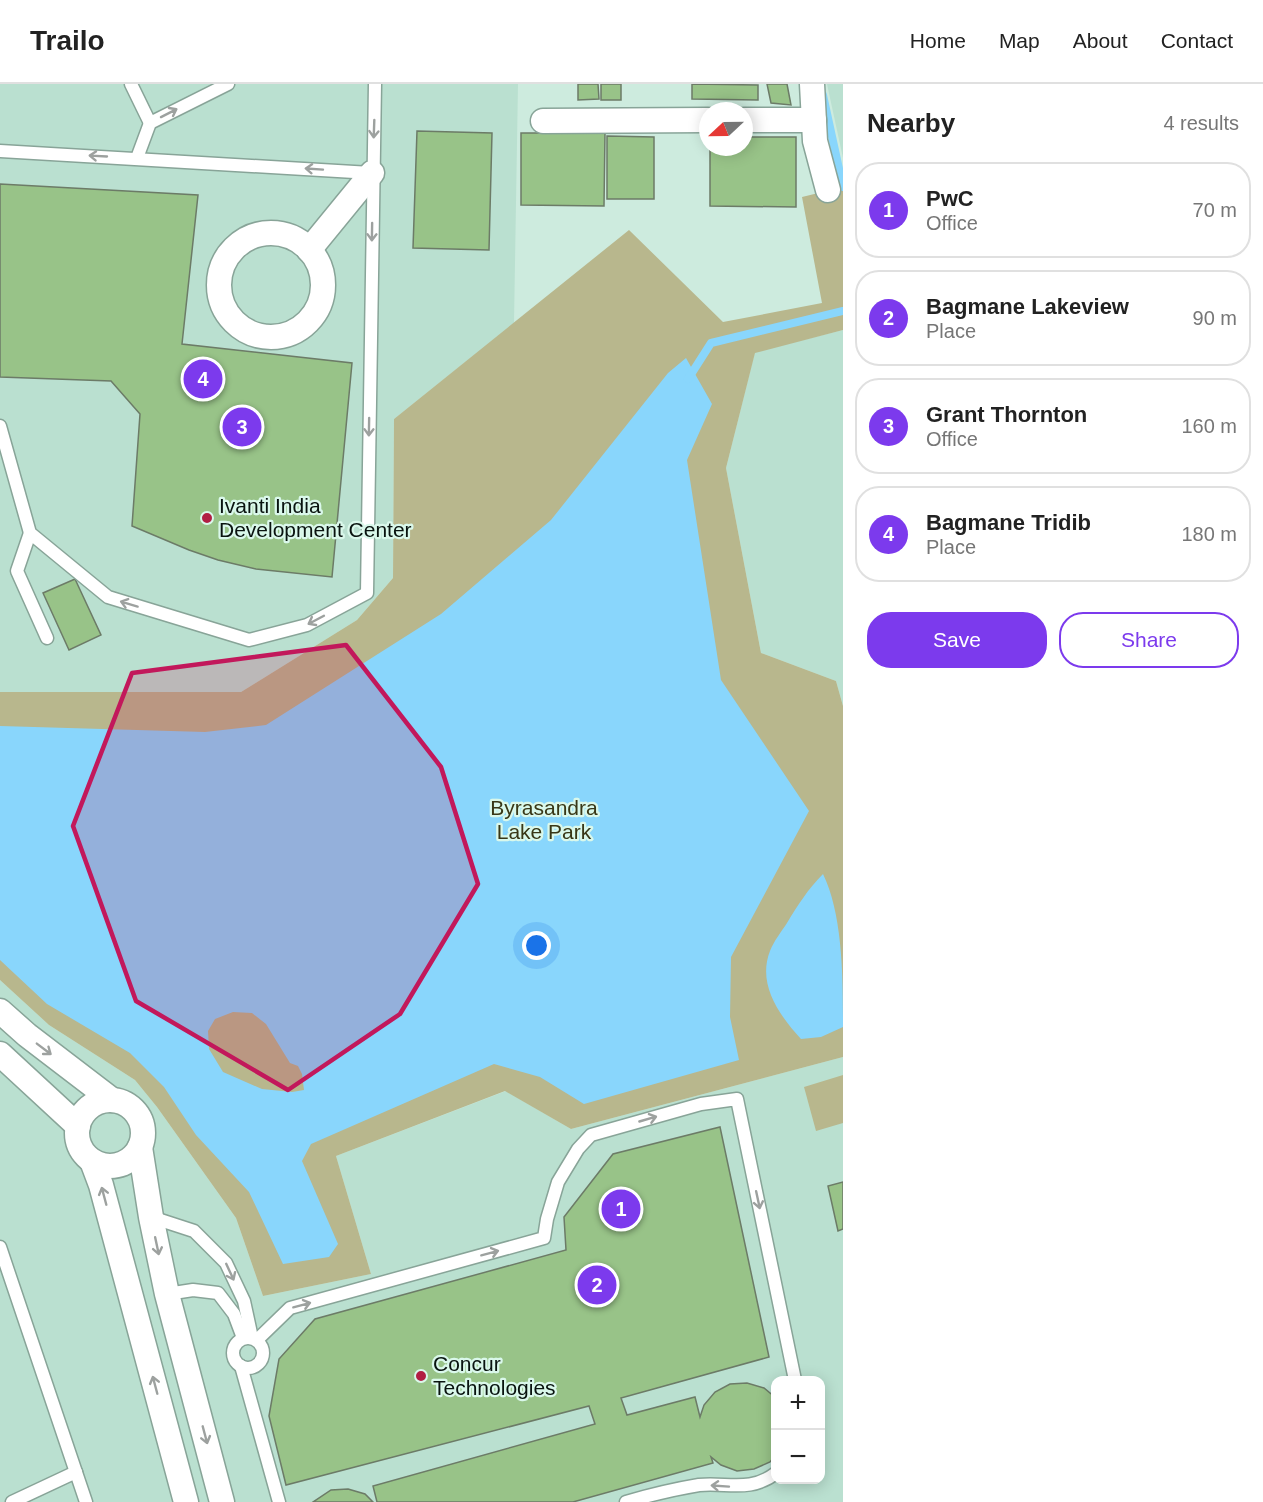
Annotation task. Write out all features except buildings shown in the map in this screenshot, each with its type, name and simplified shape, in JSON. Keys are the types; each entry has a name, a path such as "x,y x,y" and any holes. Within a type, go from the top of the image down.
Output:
{"street":[{"path":"812,84 815,141 828,190"},
{"path":"543,121 699,120"},
{"path":"753,120 814,120"},
{"path":"309,250 372,173"},
{"path":"277,233 291,236 309,250 319,266 323,280 320,302 310,319 300,329 275,338 261,337 237,326 225,310 218,291 220,271 229,253 238,243 250,236 277,233"},
{"path":"0,1011 112,1101"},
{"path":"0,1054 78,1126"},
{"path":"140,1147 134,1156 124,1163 114,1166 103,1165 93,1161 85,1154 80,1146 78,1126 87,1110 94,1105 112,1101 132,1108 142,1126 140,1147 151,1217 167,1294 222,1502"},
{"path":"93,1161 186,1502"}],"lane":[{"path":"131,84 150,123"},
{"path":"137,158 150,123 228,84"},
{"path":"0,426 30,533 108,597 249,640 307,625 368,593 375,84"},
{"path":"0,151 372,173"},
{"path":"30,533 16,572 47,638"},
{"path":"279,1502 241,1366 234,1359 235,1345 250,1339 290,1308 544,1238 549,1209 558,1182 578,1149 591,1135 700,1104 737,1099 794,1376"},
{"path":"151,1217 194,1231 226,1263 244,1301 250,1339"},
{"path":"0,1247 86,1502"},
{"path":"167,1294 193,1290 218,1293 250,1339 260,1344 263,1353 260,1363 251,1368 241,1366"},
{"path":"12,1502 76,1472"},
{"path":"627,1502 706,1485 745,1487 771,1475"}],"highlighted area":[{"path":"346,645 441,767 478,884 400,1014 288,1090 136,1001 73,826 132,673"}],"shaded area":[{"path":"0,84 518,84 514,323 394,419 393,578 357,620 241,692 0,692"},
{"path":"827,84 843,84 843,158"},
{"path":"843,330 843,706 836,681 761,653 726,468 755,352"},
{"path":"0,980 49,1025 135,1080 157,1107 236,1218 263,1296 371,1274 336,1156 506,1091 571,1129 843,1057 843,1502 0,1502"}],"green space":[{"name":"Byrasandra Lake Park","path":"843,187 843,330 755,353 726,468 761,653 836,681 843,706 843,1057 571,1129 505,1091 336,1156 371,1274 263,1296 236,1218 157,1107 135,1080 49,1025 0,980 0,692 241,692 357,620 393,578 394,419 629,230 723,322 822,303 802,197"},
{"path":"843,1075 843,1123 816,1131 804,1087"}],"water":[{"name":"Byrasandra Lake Park","path":"686,358 712,404 687,460 721,680 809,811 731,957 730,1017 739,1060 584,1104 540,1077 494,1064 311,1144 302,1161 338,1244 329,1257 283,1264 249,1192 196,1135 164,1087 130,1053 47,1004 0,960 0,726 205,732 266,725 441,614 551,520 668,373","holes":["233,1012 252,1013 266,1024 290,1063 298,1066 302,1074 304,1090 292,1092 262,1089 223,1072 209,1049 208,1031 215,1019"]},
{"path":"823,874 835,908 838,928 842,968 843,1027 821,1037 801,1039 785,1020 772,998 766,975 767,963 770,951 778,937 804,897"}],"waterway":[{"path":"823,95 843,187"},
{"path":"688,379 711,343 843,311"}],"place":[{"name":"Bagmane Tridib","path":"203,379"},
{"name":"Grant Thornton","path":"242,427"},
{"name":"Ivanti India Development Center","path":"207,518"},
{"name":"PwC","path":"621,1209"},
{"name":"Bagmane Lakeview","path":"597,1285"},
{"name":"Concur Technologies","path":"421,1376"}]}
